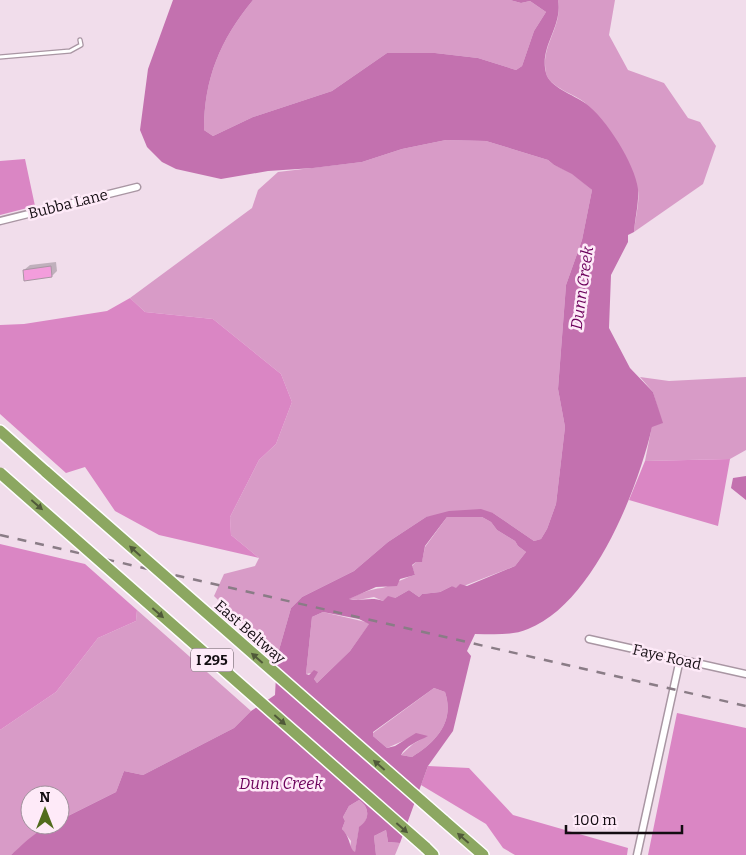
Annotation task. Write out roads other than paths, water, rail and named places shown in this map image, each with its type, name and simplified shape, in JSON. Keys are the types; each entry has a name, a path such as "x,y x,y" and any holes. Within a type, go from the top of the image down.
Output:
{"highway":[{"name":"East Beltway","path":"0,430 483,855"},
{"name":"I 295","path":"0,473 429,851"}],"street":[{"name":"Bubba Lane","path":"0,221 137,187"},
{"name":"Faye Road","path":"589,639 746,674"},
{"path":"637,855 680,659"}],"lane":[{"path":"0,57 70,51 80,45 80,40"}],"water":[{"name":"Dunn Creek","path":"173,0 253,0 231,30 216,61 211,77 207,94 204,130 213,136 253,117 332,91 387,53 435,53 478,58 516,70 522,66 534,31 546,12 530,1 521,3 510,0 558,0 559,10 555,28 546,54 545,63 548,78 557,87 585,103 602,119 618,142 636,179 638,194 634,232 628,235 628,242 611,275 609,328 630,368 653,392 663,423 652,427 636,481 624,512 592,570 573,596 551,616 528,629 509,634 475,634 467,651 471,656 453,731 428,766 400,843 388,842 386,830 374,836 376,855 11,855 35,835 70,835 70,815 116,792 124,771 143,775 234,728 251,711 275,695 277,657 291,608 302,597 354,571 388,542 426,517 449,511 481,509 493,513 534,541 541,539 547,529 556,504 565,427 558,389 566,285 582,240 592,190 572,174 548,160 486,141 446,140 402,149 362,162 268,171 221,179 176,169 162,162 147,147 140,130 148,69","holes":["447,517 482,517 491,522 497,530 515,541 526,552 515,566 467,586 460,584 456,588 452,586 440,592 422,594 419,597 409,590 395,598 388,596 383,601 349,599 376,587 397,586 400,579 415,575 412,565 416,562 422,562 425,546","323,612 359,619 369,624 350,651 317,683 314,679 318,672 314,670 309,675 306,674 312,617","434,688 445,692 447,713 441,730 429,745 412,757 401,755 409,746 428,736 416,733 395,746 387,748 373,736 373,732","359,800 367,810 367,817 359,827 355,852 342,829 345,821 343,817 349,806"]},
{"path":"746,476 746,500 731,488 733,478"}],"railway":[{"path":"0,535 746,706"}]}
